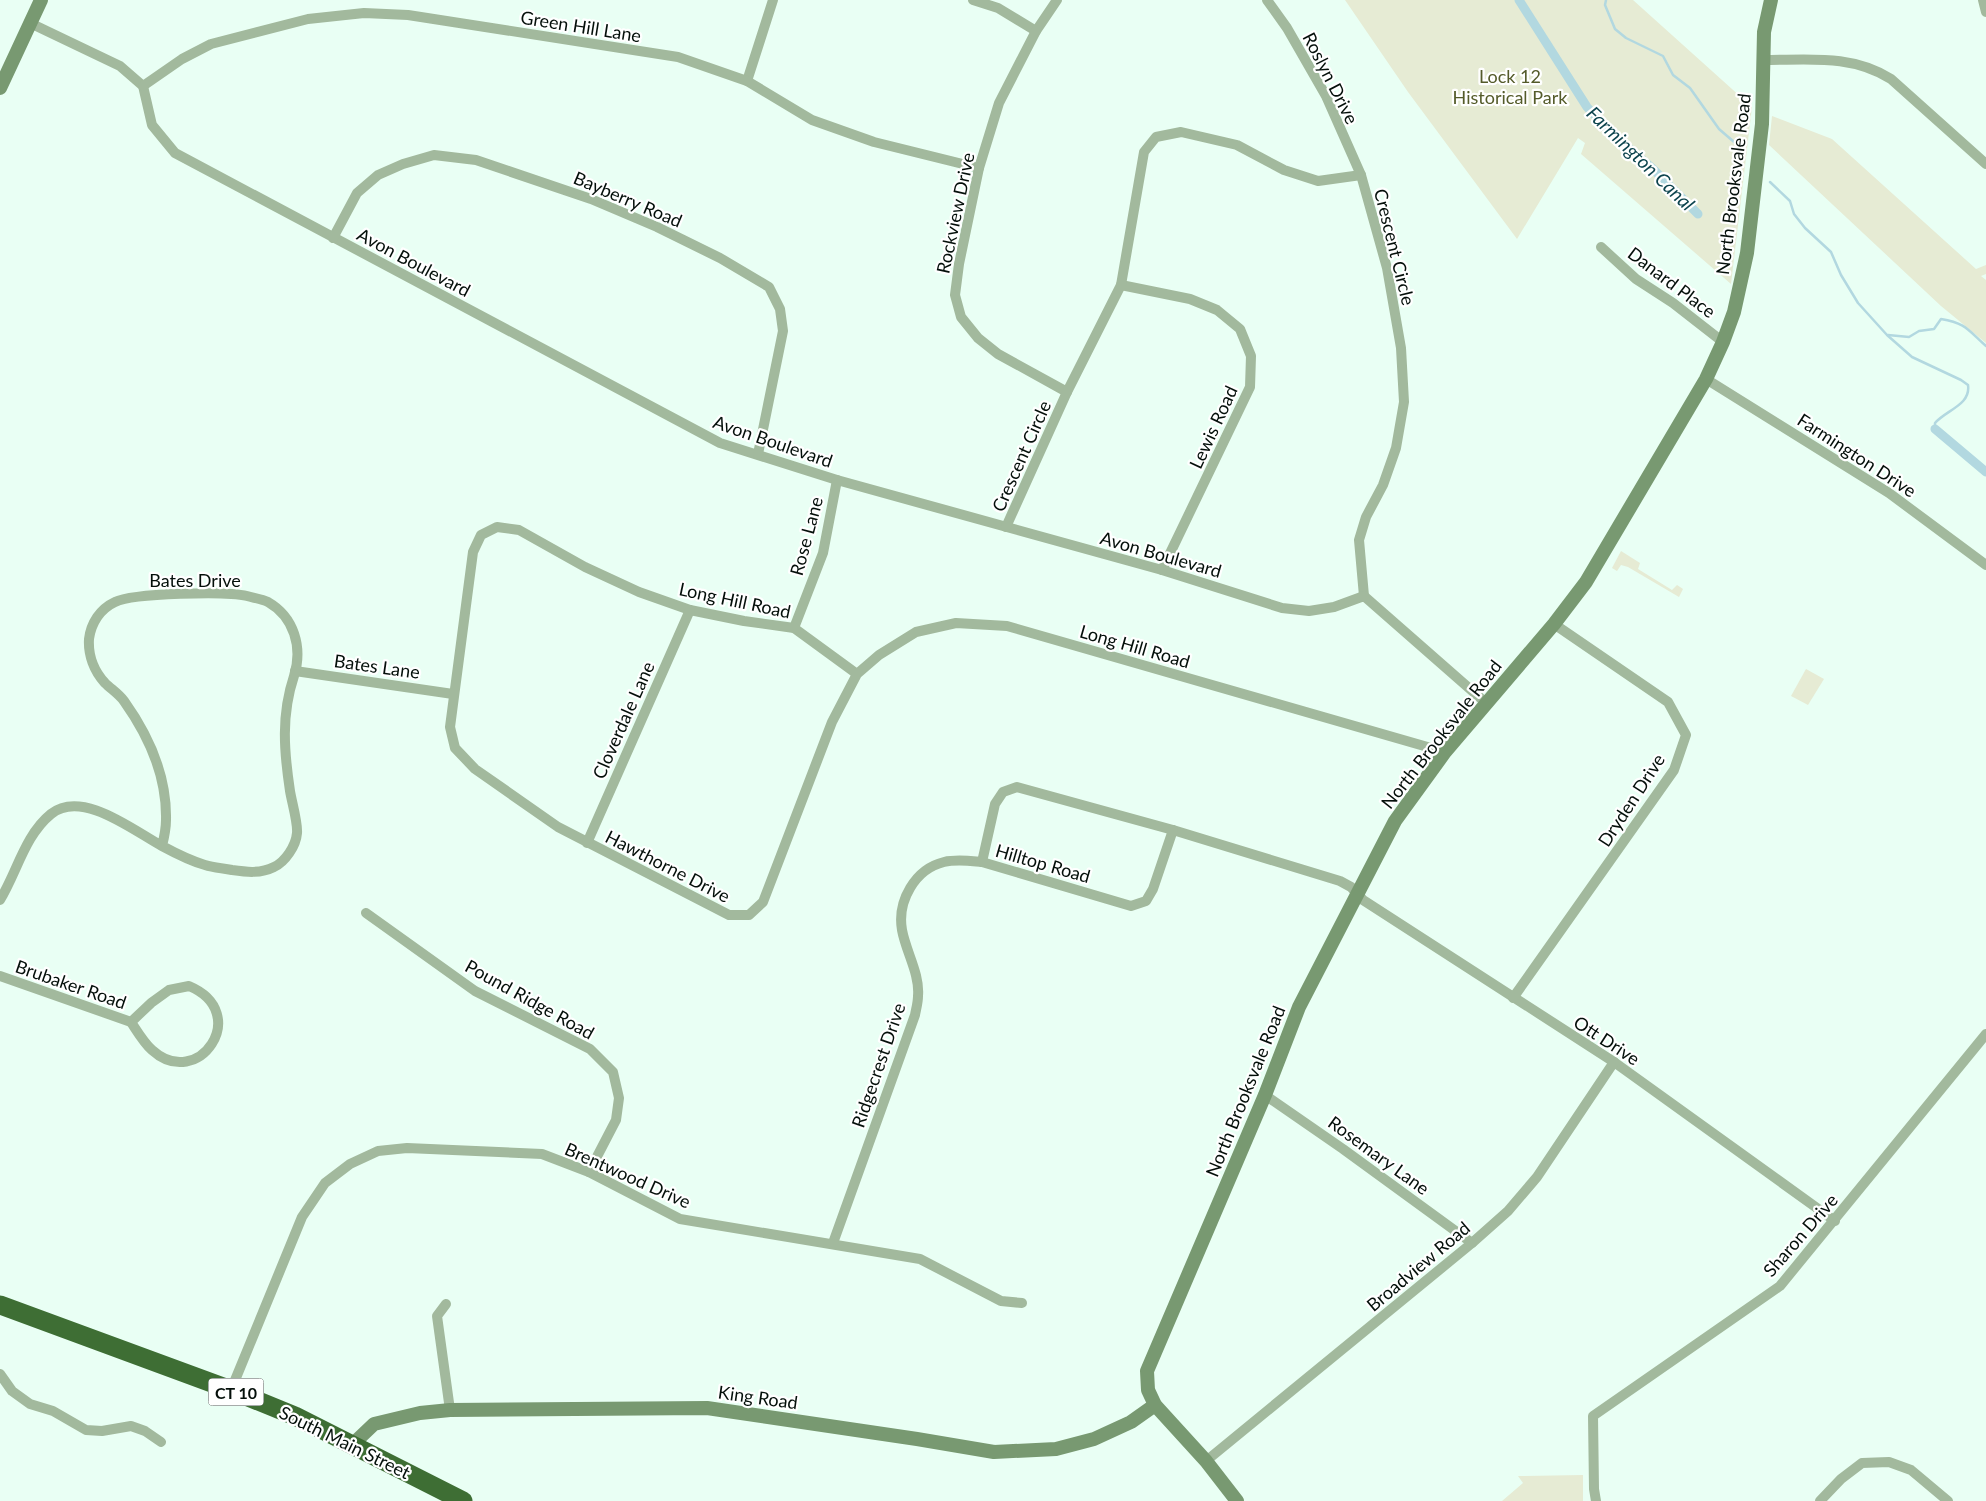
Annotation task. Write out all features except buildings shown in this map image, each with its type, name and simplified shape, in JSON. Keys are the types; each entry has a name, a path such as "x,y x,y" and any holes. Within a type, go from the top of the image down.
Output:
{"highway":[{"name":"South Main Street","path":"0,1305 231,1390 295,1416 463,1501"}],"main road":[{"path":"0,88 41,0"},
{"name":"North Brooksvale Road","path":"1237,1501 1206,1461 1155,1405 1148,1390 1147,1371 1265,1095 1299,1007 1395,821 1445,752 1554,624 1586,582 1706,379 1723,342 1734,312 1747,254 1762,124 1764,32 1771,0"},
{"name":"King Road","path":"353,1444 374,1424 420,1413 450,1410 707,1408 994,1452 1056,1449 1094,1439 1131,1422 1155,1405"}],"street":[{"path":"747,81 773,0"},
{"path":"973,0 998,8 1036,31"},
{"name":"Rockview Drive","path":"1057,0 1036,31 999,103 978,168 959,264 955,295 961,317 978,338 998,354 1067,392"},
{"name":"Roslyn Drive","path":"1267,0 1286,28 1326,96 1361,175"},
{"path":"1983,0 1986,12"},
{"name":"Green Hill Lane","path":"143,86 182,59 212,44 308,18 364,13 408,16 678,57 747,81 812,120 874,142 978,168"},
{"path":"30,23 120,66 143,86"},
{"path":"1764,60 1839,61 1859,64 1876,70 1891,79 1986,164"},
{"name":"Avon Boulevard","path":"143,86 152,125 175,153 720,443 837,480 1162,570 1282,608 1308,611 1334,607 1364,596"},
{"name":"Crescent Circle","path":"1006,527 1067,392 1120,285 1144,152 1156,137 1182,132 1238,145 1284,170 1318,181 1361,175 1387,268 1401,348 1404,402 1396,448 1384,485 1366,517 1359,540 1364,596"},
{"name":"Bayberry Road","path":"333,238 357,193 378,175 403,164 434,155 476,160 591,199 657,227 720,258 769,287 780,309 783,331 758,454"},
{"name":"Danard Place","path":"1601,247 1636,279 1673,303 1723,342"},
{"name":"Lewis Road","path":"1120,285 1190,299 1217,310 1240,329 1251,356 1250,387 1162,570"},
{"name":"Farmington Drive","path":"1706,379 1889,494 1986,565"},
{"name":"Rose Lane","path":"794,628 823,553 837,480"},
{"name":"Long Hill Road","path":"454,694 473,552 481,535 497,527 519,530 585,567 639,592 690,610 744,621 794,628 857,674 878,655 916,632 956,623 1007,626 1445,752"},
{"name":"Bates Drive","path":"0,900 10,884 32,835 52,812 78,804 117,819 162,846 205,865 251,873 274,867 288,855 297,833 283,734 287,697 295,671 297,644 289,620 267,602 242,595 189,593 139,596 116,600 101,611 90,629 88,649 95,669 106,683 122,697 137,720 153,751 163,782 167,821 162,846"},
{"path":"1364,596 1486,703"},
{"name":"Cloverdale Lane","path":"587,844 690,610"},
{"name":"Dryden Drive","path":"1513,998 1674,770 1686,735 1668,702 1554,624"},
{"name":"Bates Lane","path":"295,671 454,694"},
{"name":"Hawthorne Drive","path":"454,694 450,727 455,748 475,769 558,827 587,844 728,916 749,915 763,902 832,722 857,674"},
{"name":"Hilltop Road","path":"1173,830 1153,890 1146,901 1131,906 982,862 995,804 1004,792 1017,787 1173,830 1340,881 1352,887 1357,893"},
{"name":"Ridgecrest Drive","path":"833,1243 915,1015 919,995 901,913 906,896 915,880 928,868 945,862 964,860 982,862"},
{"name":"Ott Drive","path":"1357,893 1364,900 1513,998 1614,1062 1835,1221"},
{"name":"Pound Ridge Road","path":"366,913 475,991 590,1049 613,1072 619,1098 616,1120 589,1172"},
{"name":"Brubaker Road","path":"0,976 131,1022 152,1050 169,1060 189,1061 206,1052 216,1038 218,1019 212,1003 202,991 189,986 169,990 151,1002 131,1022"},
{"name":"Sharon Drive","path":"1596,1501 1594,1488 1593,1416 1780,1286 1986,1034"},
{"name":"Broadview Road","path":"1206,1461 1472,1243 1508,1211 1537,1177 1614,1062"},
{"name":"Rosemary Lane","path":"1265,1095 1343,1148 1472,1243"},
{"name":"Brentwood Drive","path":"231,1390 302,1217 325,1183 350,1164 378,1151 407,1148 542,1154 589,1172 680,1219 920,1259 1001,1301 1022,1303"},
{"path":"446,1304 437,1316 450,1410"},
{"path":"0,1374 12,1391 30,1404 53,1411 86,1430 102,1431 131,1426 145,1431 161,1442"},
{"path":"1820,1501 1841,1478 1862,1463 1889,1462 1911,1470 1948,1501"}],"green space":[{"name":"Lock 12 Historical Park","path":"1345,0 1633,0 1752,107 1731,284 1581,154 1585,143 1578,138 1517,239 1408,92"},
{"path":"1772,116 1832,139 1976,269 1986,265 1986,274 1981,276 1986,280 1986,343 1941,306 1769,145"},
{"path":"1621,551 1640,563 1638,569 1672,590 1677,585 1683,589 1679,597 1628,567 1621,565 1617,571 1612,568"},
{"path":"1806,669 1824,679 1808,705 1791,696"},
{"path":"1583,1475 1583,1501 1502,1501 1523,1483 1518,1476"}],"waterway":[{"name":"Farmington Canal","path":"1519,0 1587,107 1609,131 1653,169 1698,214"},
{"path":"1606,0 1605,5 1615,29 1626,38 1663,56 1673,75 1690,88 1719,129 1741,148"},
{"path":"1770,182 1790,201 1794,214 1805,228 1831,252 1841,275 1858,303 1887,335 1912,357 1968,385 1966,398 1957,407 1940,418 1935,423 1935,429"},
{"path":"1888,335 1909,337 1919,331 1934,329 1941,319 1961,325 1986,346"},
{"name":"Farmington Canal","path":"1935,429 1986,472"}]}
